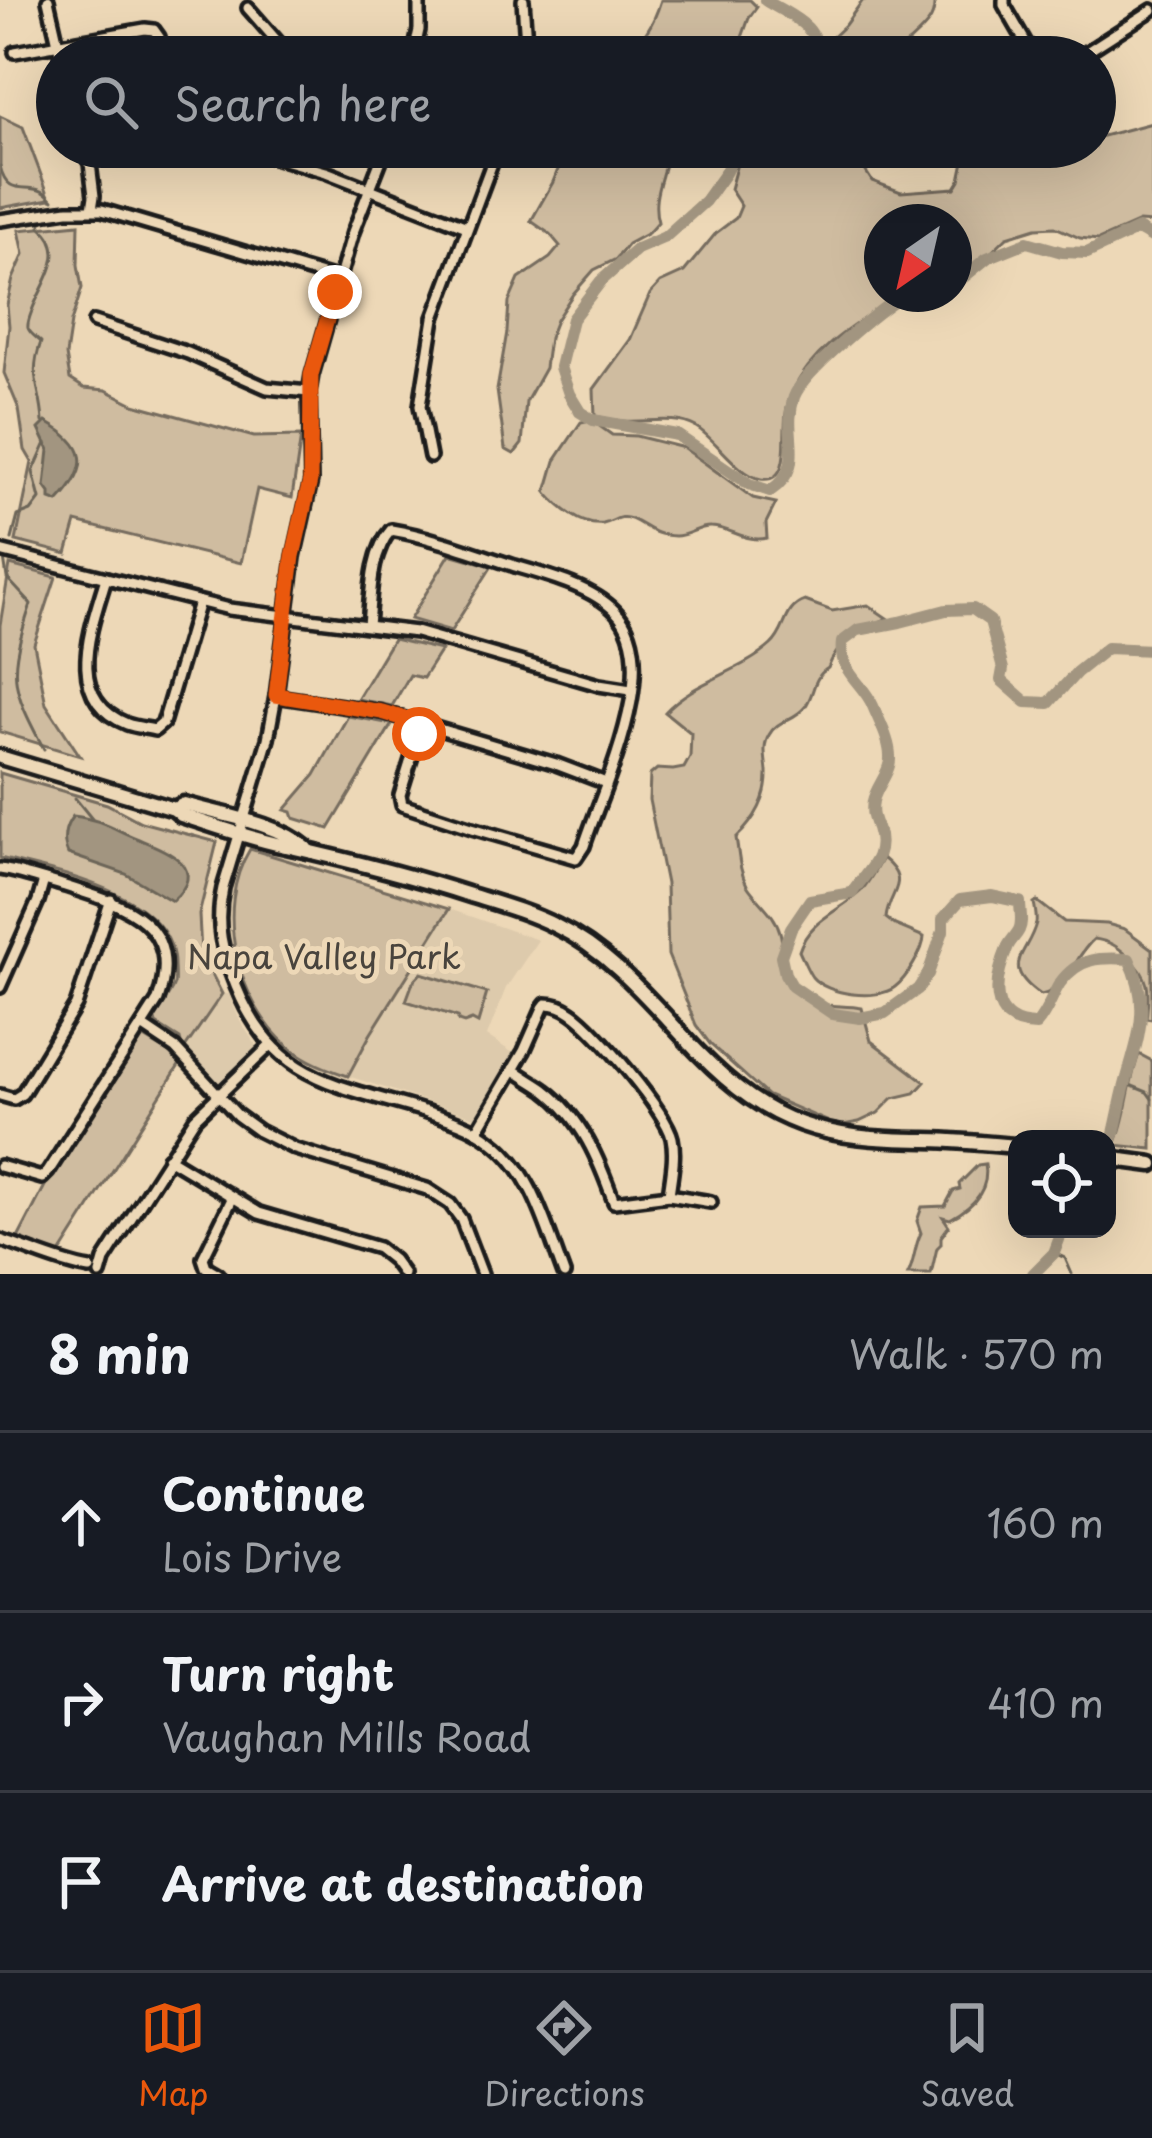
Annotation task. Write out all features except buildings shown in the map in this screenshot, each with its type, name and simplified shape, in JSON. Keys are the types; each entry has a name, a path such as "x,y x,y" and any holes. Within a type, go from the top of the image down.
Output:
{"main road":[{"path":"0,757 181,815 241,827 287,847 404,874 543,920 578,938 623,974 726,1079 789,1119 864,1139 1008,1146"},
{"path":"1116,1159 1152,1164"}],"street":[{"path":"48,0 56,36"},
{"path":"417,36 419,0"},
{"path":"523,0 525,36"},
{"path":"1004,0 1022,36"},
{"path":"248,8 273,36"},
{"path":"1112,36 1152,10"},
{"path":"99,36 145,28 158,36"},
{"path":"15,52 36,48"},
{"path":"91,168 92,209"},
{"path":"312,168 467,226"},
{"path":"378,168 316,357 309,392 311,472 293,556 276,695 268,739 219,907 220,942 250,1017 271,1046 292,1064 316,1077 451,1119 496,1144 522,1174 536,1200 564,1274"},
{"path":"430,458 420,406 434,318 490,168"},
{"path":"0,220 92,209 339,280"},
{"path":"94,322 188,353 267,388 309,392"},
{"path":"368,626 378,556 392,530 556,578 608,604 632,638 635,659 624,739 577,857 406,808 400,795 422,724"},
{"path":"0,551 199,602 416,632 631,690"},
{"path":"106,578 85,672 96,700 127,724 155,730 163,723 199,602"},
{"path":"276,695 382,712 606,783"},
{"path":"0,869 111,900 133,911 149,926 165,959 158,1000 48,1172 42,1178 0,1166"},
{"path":"0,987 44,880"},
{"path":"0,1095 14,1099 22,1094 76,1005 111,900"},
{"path":"477,1131 546,1004 555,1004 570,1011 613,1055 663,1118 673,1139 669,1195"},
{"path":"142,1026 171,1045 236,1114 259,1131 295,1150 427,1189 450,1204 461,1219 482,1274"},
{"path":"0,1240 88,1271 104,1259 195,1118 271,1046"},
{"path":"513,1070 547,1091 577,1121 614,1202 669,1195 711,1202"},
{"path":"169,1158 259,1213 378,1248 403,1274"},
{"path":"218,1274 206,1267 203,1258 232,1199"}],"shaded area":[{"path":"46,422 70,439 80,457 76,478 58,502 50,499 45,486 49,450 39,429"},
{"path":"73,816 106,824 170,854 186,869 183,889 172,901 126,874 68,854 65,834"},
{"path":"449,909 538,940 506,988 487,1036 513,1053 475,1117 348,1076"},
{"path":"222,994 229,994 258,1048 219,1085 183,1051"}],"green space":[{"path":"661,0 750,0 757,7 743,36 643,36"},
{"path":"863,0 934,0 931,18 916,36 833,36"},
{"path":"0,116 23,127 50,199 0,208"},
{"path":"1152,123 1152,223 1139,222 1098,240 1055,227 1036,228 1007,237 972,266 972,204 864,204 864,312 875,312 840,336 802,375 788,405 781,469 770,479 744,471 687,423 595,416 594,389 630,340 650,294 660,283 684,272 716,233 736,218 741,206 730,189 736,168 864,168 872,181 901,192 955,188 963,168 1116,168 1116,132"},
{"path":"559,168 664,168 657,194 658,222 616,259 594,270 556,320 545,368 526,402 522,444 514,454 505,449 497,390 509,302 519,279 560,246 531,221"},
{"path":"79,224 82,288 66,355 70,379 134,404 254,437 301,436 292,498 257,489 241,563 76,522 67,554 16,541 32,462 4,373 7,305 24,254 19,230"},
{"path":"591,420 612,435 684,448 753,498 776,503 766,523 767,538 752,539 711,527 667,535 627,518 595,524 572,515 546,492 555,461 581,422"},
{"path":"450,554 492,566 451,631 410,619"},
{"path":"10,565 56,577 34,644 46,704 80,756 0,732 0,625"},
{"path":"805,601 832,611 868,605 887,618 845,643 819,676 805,707 769,735 763,800 736,838 744,880 778,925 792,989 812,1002 862,1008 871,1041 925,1082 915,1093 893,1098 878,1113 843,1125 768,1096 710,1044 696,1025 668,955 666,884 649,800 650,775 657,769 684,768 690,757 691,733 665,712 689,692 771,645 789,614"},
{"path":"393,639 441,650 423,678 410,675 392,706 357,699"},
{"path":"348,716 392,724 329,829 294,818 285,810 315,775"},
{"path":"0,773 107,804 141,822 217,842 199,915 201,953 222,994 183,1051 180,1039 156,1024 154,1016 174,983 168,940 154,920 107,890 0,858"},
{"name":"Napa Valley Park","path":"250,849 449,909 348,1076 289,1047 271,1029 244,981 232,926 233,899"},
{"path":"882,858 898,881 886,918 924,937 921,949 895,987 877,994 840,992 812,977 799,951 817,924 861,891"},
{"path":"1037,901 1064,922 1125,929 1152,949 1152,1019 1146,1018 1148,991 1141,970 1124,952 1104,941 1094,939 1051,992 1041,995 1028,985 1018,967 1036,923"},
{"path":"421,973 487,993 478,1023 464,1023 406,1001"},
{"path":"141,1036 180,1064 60,1254 17,1240 49,1178"},
{"path":"1139,1054 1152,1061 1152,1149 1116,1145"},
{"path":"985,1164 985,1182 978,1197 950,1219 943,1217 949,1226 941,1237 931,1274 908,1274 921,1233 917,1221 922,1207 945,1206 959,1184"}],"waterway":[{"path":"765,0 813,36"},
{"path":"0,166 9,184 38,189 53,200"},
{"path":"728,168 705,201 665,237 637,249 601,281 572,319 560,367 580,412 593,420 677,435 749,484 770,491 782,481 791,460 791,411 800,386 879,312"},
{"path":"43,422 35,374 41,342 28,326 54,256 49,236 40,227 44,219"},
{"path":"972,270 987,258 1027,242 1087,253 1138,229 1152,237"},
{"path":"12,539 18,516 31,511 40,499 33,472 46,443"},
{"path":"4,558 7,578 31,604 18,647 16,678 24,709 44,749"},
{"path":"1114,1130 1140,1022 1140,991 1129,959 1083,963 1060,983 1036,1025 1020,1023 1001,1009 998,998 1003,959 1020,927 1020,902 992,896 960,900 943,919 928,974 918,989 885,1013 860,1018 833,1014 792,986 781,956 791,928 810,900 852,893 879,848 872,805 889,764 889,746 869,698 844,661 842,642 858,630 946,610 973,609 990,621 1003,669 1001,680 1026,702 1049,703 1107,648 1152,650"},
{"path":"75,798 92,819"},
{"path":"1125,1083 1152,1099"},
{"path":"1033,1274 1054,1253 1060,1238"},
{"path":"1054,1253 1065,1258 1072,1274"}],"route":[{"path":"335,292 311,375 310,481 293,556 276,695 382,712 422,724 419,734"}]}
